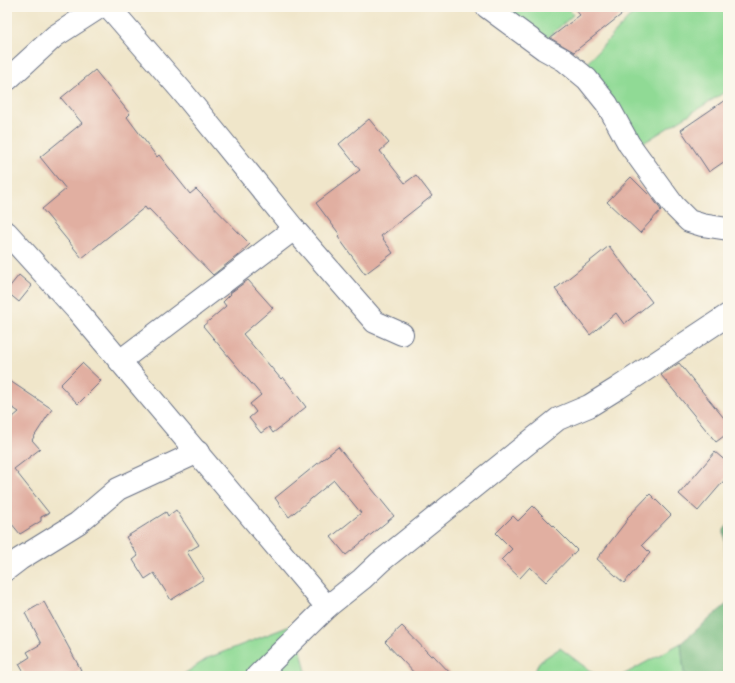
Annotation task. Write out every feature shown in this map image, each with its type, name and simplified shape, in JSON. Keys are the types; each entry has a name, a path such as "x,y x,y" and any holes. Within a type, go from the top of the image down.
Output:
{"street":[{"path":"7,80 55,36 100,7"},
{"path":"109,7 181,90 294,229 375,322 402,334"},
{"path":"487,7 544,49 564,60 587,79 607,104 629,144 674,206 689,221 702,225 728,229"},
{"path":"120,361 294,229"},
{"path":"7,233 76,309 327,607"},
{"path":"257,676 327,607 362,579 380,562 558,419 589,406 728,315"},
{"path":"7,569 20,559 78,523 118,489 198,452"}],"green space":[{"path":"495,7 567,7 573,15 544,41"},
{"path":"634,7 728,7 728,90 642,144 574,77 636,10"},
{"path":"728,525 728,601 724,530"},
{"path":"728,603 728,676 690,676 684,673 681,643"},
{"path":"295,624 307,676 181,676 208,658"},
{"path":"681,643 684,672 690,676 621,676"},
{"path":"560,648 597,676 533,676 539,662"}],"building":[{"path":"573,7 631,7 574,52 550,38 580,15"},
{"path":"95,70 130,114 127,117 157,157 159,155 190,194 196,189 250,244 213,275 149,209 147,210 145,207 82,258 42,209 66,189 40,157 82,123 61,98"},
{"path":"728,98 728,159 709,172 681,130"},
{"path":"369,119 389,143 380,151 405,183 416,175 432,196 381,236 393,253 365,274 338,237 340,235 316,203 360,170 339,144"},
{"path":"631,177 654,200 661,210 640,233 607,202"},
{"path":"609,246 652,302 624,324 616,313 590,335 555,289"},
{"path":"19,275 32,286 19,302 7,292 7,290"},
{"path":"248,280 273,308 243,334 281,379 283,377 306,407 273,433 269,427 261,433 249,418 256,412 250,404 261,395 203,326 226,306 223,302 231,294 230,293"},
{"path":"82,363 101,381 78,404 60,385"},
{"path":"679,363 728,423 728,433 716,442 661,375"},
{"path":"7,379 52,409 32,440 40,449 14,469 49,513 41,517 41,521 20,534 7,518 7,422 19,412 7,404"},
{"path":"338,447 394,516 346,555 331,537 361,513 334,480 289,517 275,498"},
{"path":"715,452 728,463 728,476 698,511 679,494"},
{"path":"650,494 671,515 642,545 650,553 624,583 597,559 628,519 627,518"},
{"path":"533,506 577,550 546,582 530,567 520,578 501,560 512,549 496,533 513,516 518,521"},
{"path":"176,510 199,545 187,552 204,579 171,600 154,573 145,579 133,560 138,556 126,537 166,512 168,516"},
{"path":"44,602 81,670 71,676 26,676 19,664 30,657 27,652 41,644 25,613"},
{"path":"402,626 453,676 417,676 385,642"}]}
